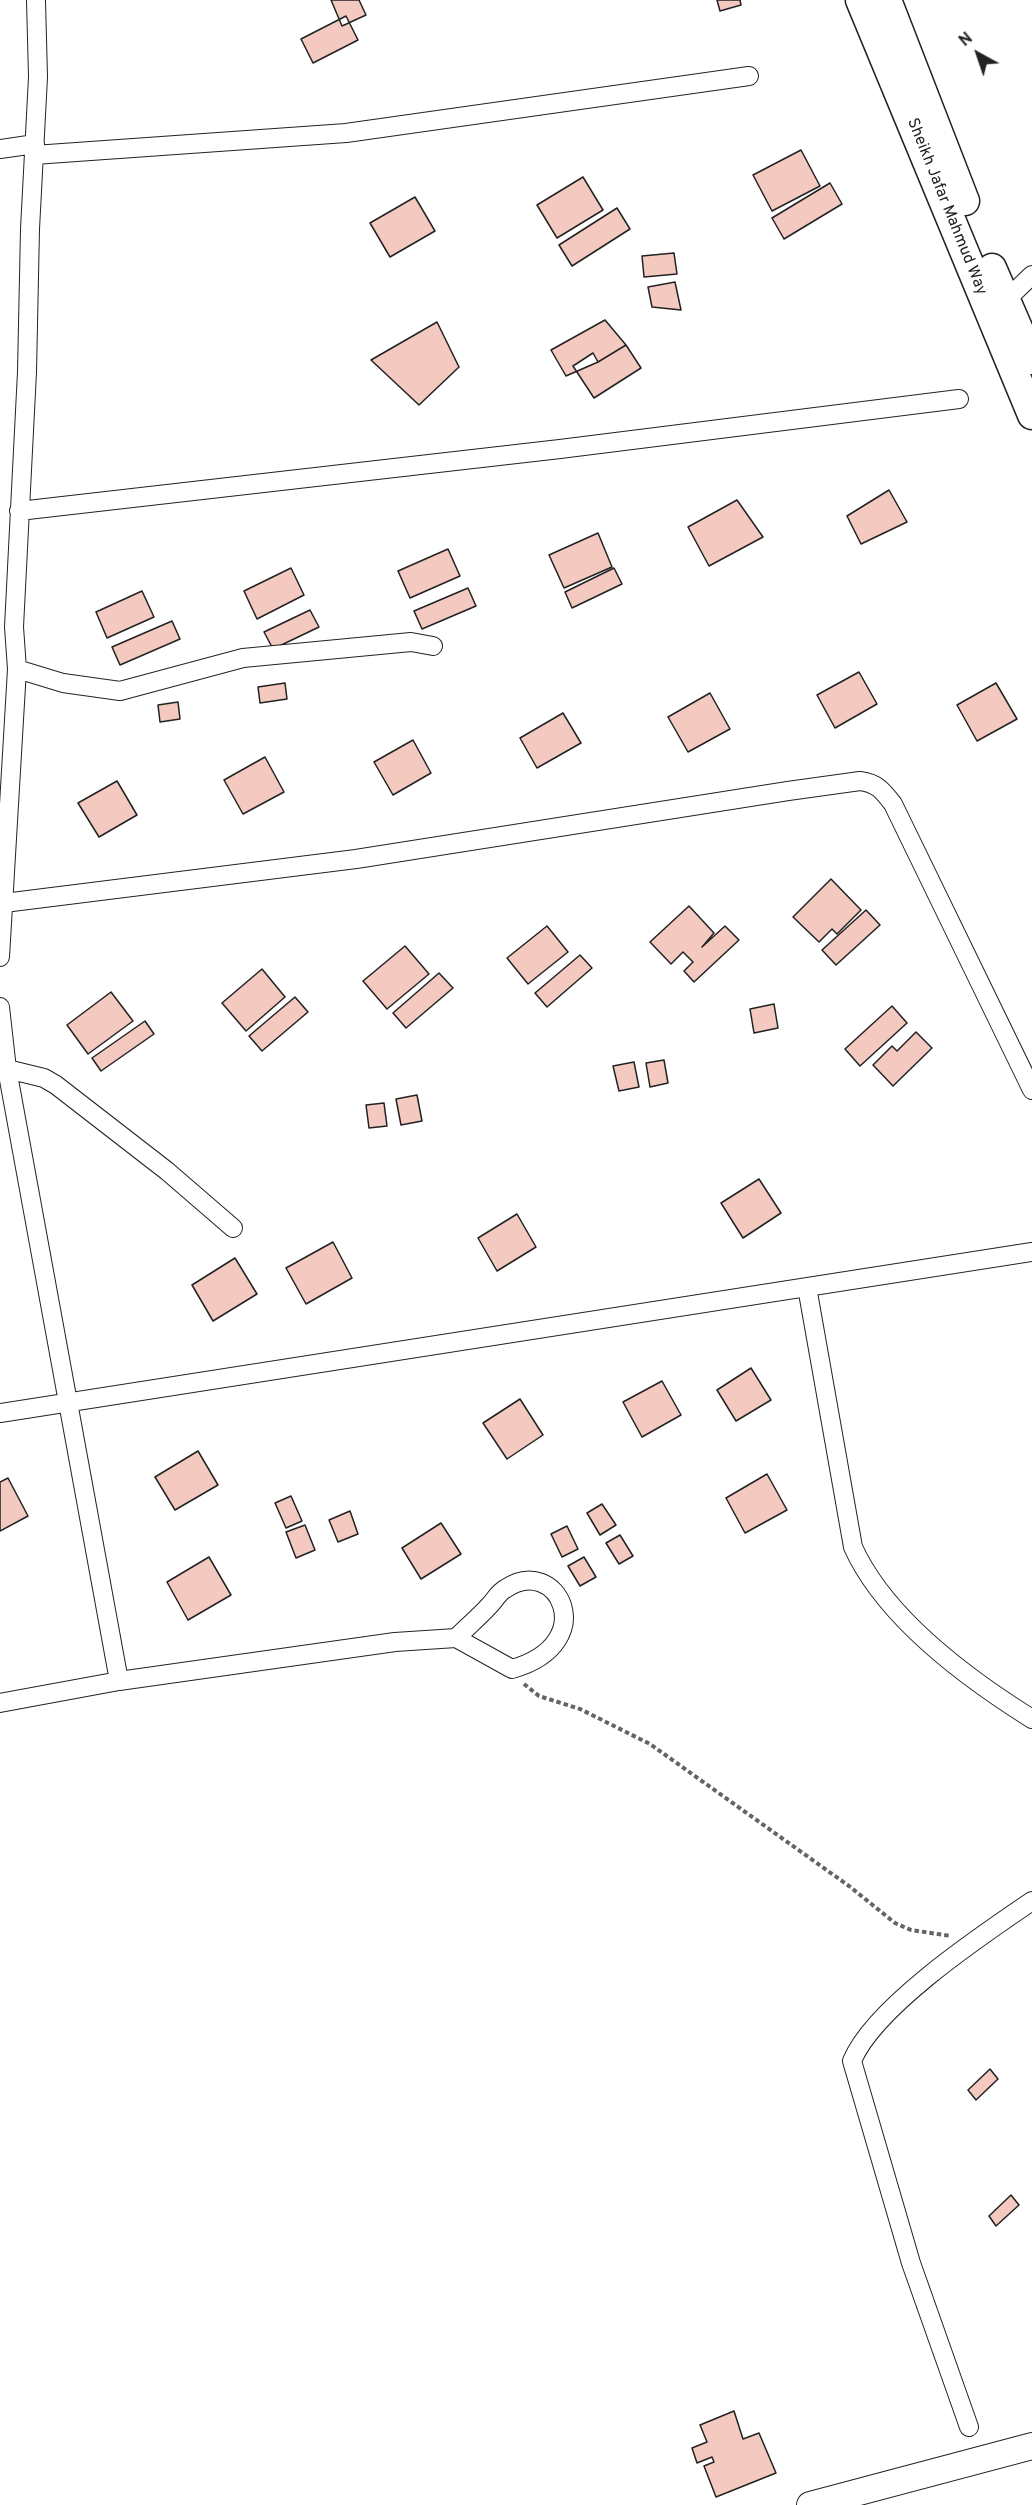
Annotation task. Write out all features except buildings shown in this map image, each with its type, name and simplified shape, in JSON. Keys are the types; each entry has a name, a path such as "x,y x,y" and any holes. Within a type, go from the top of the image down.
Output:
{"main road":[{"name":"Sheikh Jafar Mahmud Way","path":"860,0 1032,415"},
{"name":"Sheikh Jafar Mahmud Way","path":"887,0 1005,301 1032,360"}],"street":[{"path":"0,957 17,669 7,627 19,511 27,372 30,229 38,77 36,0"},
{"path":"0,149 34,150 346,133 749,76"},
{"path":"1005,301 1032,275"},
{"path":"19,511 959,399"},
{"path":"17,669 63,683 120,691 243,658 411,642 433,646"},
{"path":"4,903 356,859 788,791 860,781 872,783 881,789 894,804 1032,1090"},
{"path":"0,1007 6,1069 119,1681"},
{"path":"6,1069 44,1078 56,1085 167,1171 233,1228"},
{"path":"0,1413 1032,1252"},
{"path":"807,1287 853,1547 860,1562 890,1601 932,1646 977,1684 1032,1719"},
{"path":"0,1703 119,1681 395,1642 456,1638 512,1669 530,1664 554,1646 564,1629 565,1618 561,1603 551,1590 540,1581 526,1580 507,1587 456,1638"},
{"path":"969,2427 911,2263 852,2061 859,2044 881,2018 976,1940 1032,1901"},
{"path":"816,2504 1032,2446"}],"path":[{"path":"512,1669 525,1686 539,1696 580,1709 650,1744 849,1886 895,1923 911,1930 976,1940"}]}
